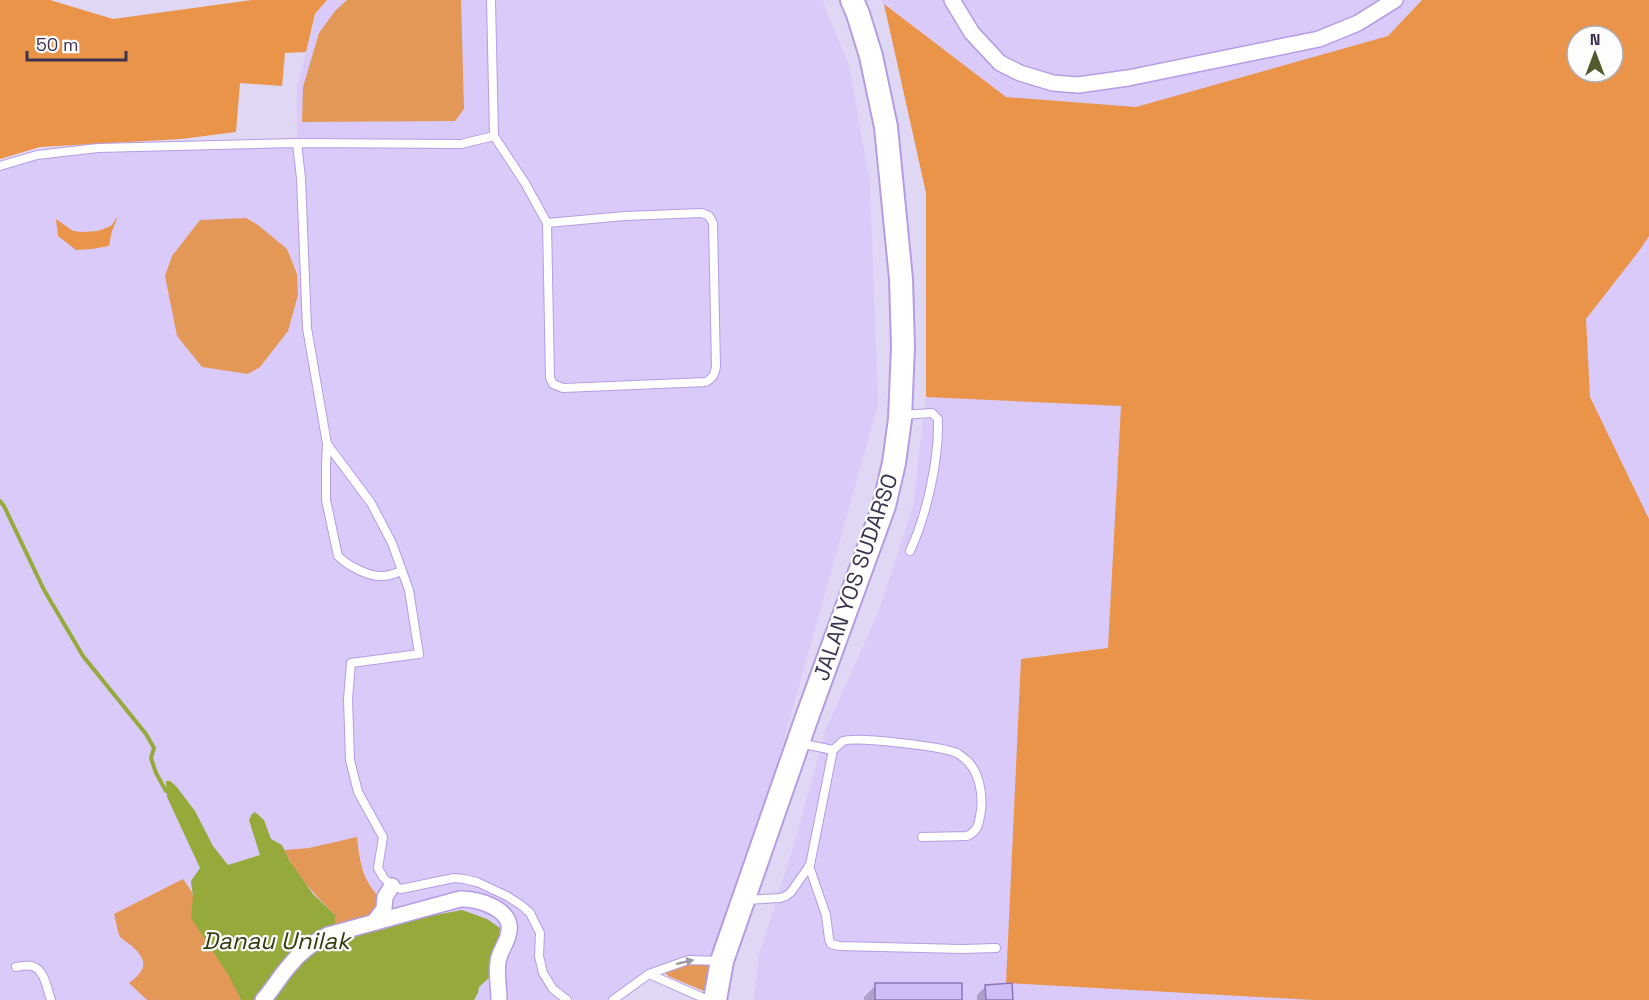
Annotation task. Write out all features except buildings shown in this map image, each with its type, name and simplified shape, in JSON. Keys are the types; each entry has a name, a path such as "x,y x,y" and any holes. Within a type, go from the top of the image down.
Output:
{"main road":[{"name":"JALAN YOS SUDARSO","path":"715,1000 722,961 798,742 884,506 901,415 903,346 901,279 886,127 871,56 852,0"}],"street":[{"path":"952,0 972,33 1000,63 1020,74 1053,83 1078,85 1128,78 1319,39 1358,23 1395,0"},
{"path":"374,922 384,909 385,897 392,886"},
{"path":"263,1000 292,962 305,950 328,935 470,898 496,909 506,917 510,925 508,940 501,951 498,962 499,1000"}],"lane":[{"path":"490,0 494,136 525,183 547,223 550,378 553,384 563,388 710,380 715,374 716,367 713,223 709,216 702,213 669,214 547,223"},
{"path":"0,166 37,155 98,148 297,143 461,144 494,136"},
{"path":"297,143 301,178 307,328 327,444 326,500 338,556 362,572 382,577 402,571"},
{"path":"901,415 932,413 938,419 939,434 924,514 910,551"},
{"path":"327,444 371,503 392,543 409,590 419,654 351,663 348,699 350,760 358,792 383,837 378,868 382,877 392,886 401,889 447,879 464,879 477,882 521,905 530,913 540,933 539,956 543,973 553,989 567,1000"},
{"path":"744,900 786,896 809,866 833,750 843,741 935,748 957,753 967,761 974,770 981,789 982,802 977,830 967,836 922,837"},
{"path":"798,742 833,750"},
{"path":"809,866 826,915 831,945 996,948"},
{"path":"613,1000 649,974 688,960 722,961"},
{"path":"16,967 31,966 39,971 51,1000"},
{"path":"649,974 708,1000"}],"shaded area":[{"path":"0,0 50,0 113,19 252,0 327,0 315,14 306,52 285,53 282,86 240,83 236,132 181,139 40,147 0,159"},
{"path":"327,0 822,0 849,65 870,183 878,404 722,961 688,960 649,974 613,1000 0,1000 0,166 37,155 98,148 297,143 297,88 316,14"},
{"path":"347,0 461,0 464,109 455,121 302,122 303,87 319,33 335,11"},
{"path":"882,0 1649,0 1649,1000 754,1000 759,955 793,848 826,729 878,613 913,506 928,380 926,193 917,131"},
{"path":"1422,0 1649,0 1649,236 1586,319 1590,397 1649,519 1649,1000 1314,1000 1006,983 1021,659 1108,648 1121,406 926,397 926,193 884,4 1006,97 1136,107 1388,36"},
{"path":"118,216 109,246 76,250 58,236 56,219 73,231 82,232 98,231 111,226"},
{"path":"246,218 287,249 297,274 298,295 288,331 260,367 248,374 202,367 177,336 165,276 172,256 200,220"},
{"path":"357,837 363,871 381,899 379,914 336,928 335,915 300,876 284,850 309,848"},
{"path":"183,879 192,892 241,1000 147,1000 129,983 142,970 143,961 137,951 120,937 114,914"},
{"path":"689,965 708,965 710,969 706,992 668,976 664,971"}],"water":[{"name":"Danau Unilak","path":"166,781 176,786 195,811 213,846 228,865 260,855 249,820 255,812 264,820 271,839 282,845 289,860 313,894 335,915 336,926 345,936 385,929 408,920 462,910 487,919 500,928 491,976 479,987 474,1000 241,1000 229,976 191,918 193,897 191,881 200,868 167,797"}],"waterway":[{"path":"0,501 44,590 83,656 146,734 154,748 151,758 156,773 166,791"}]}
